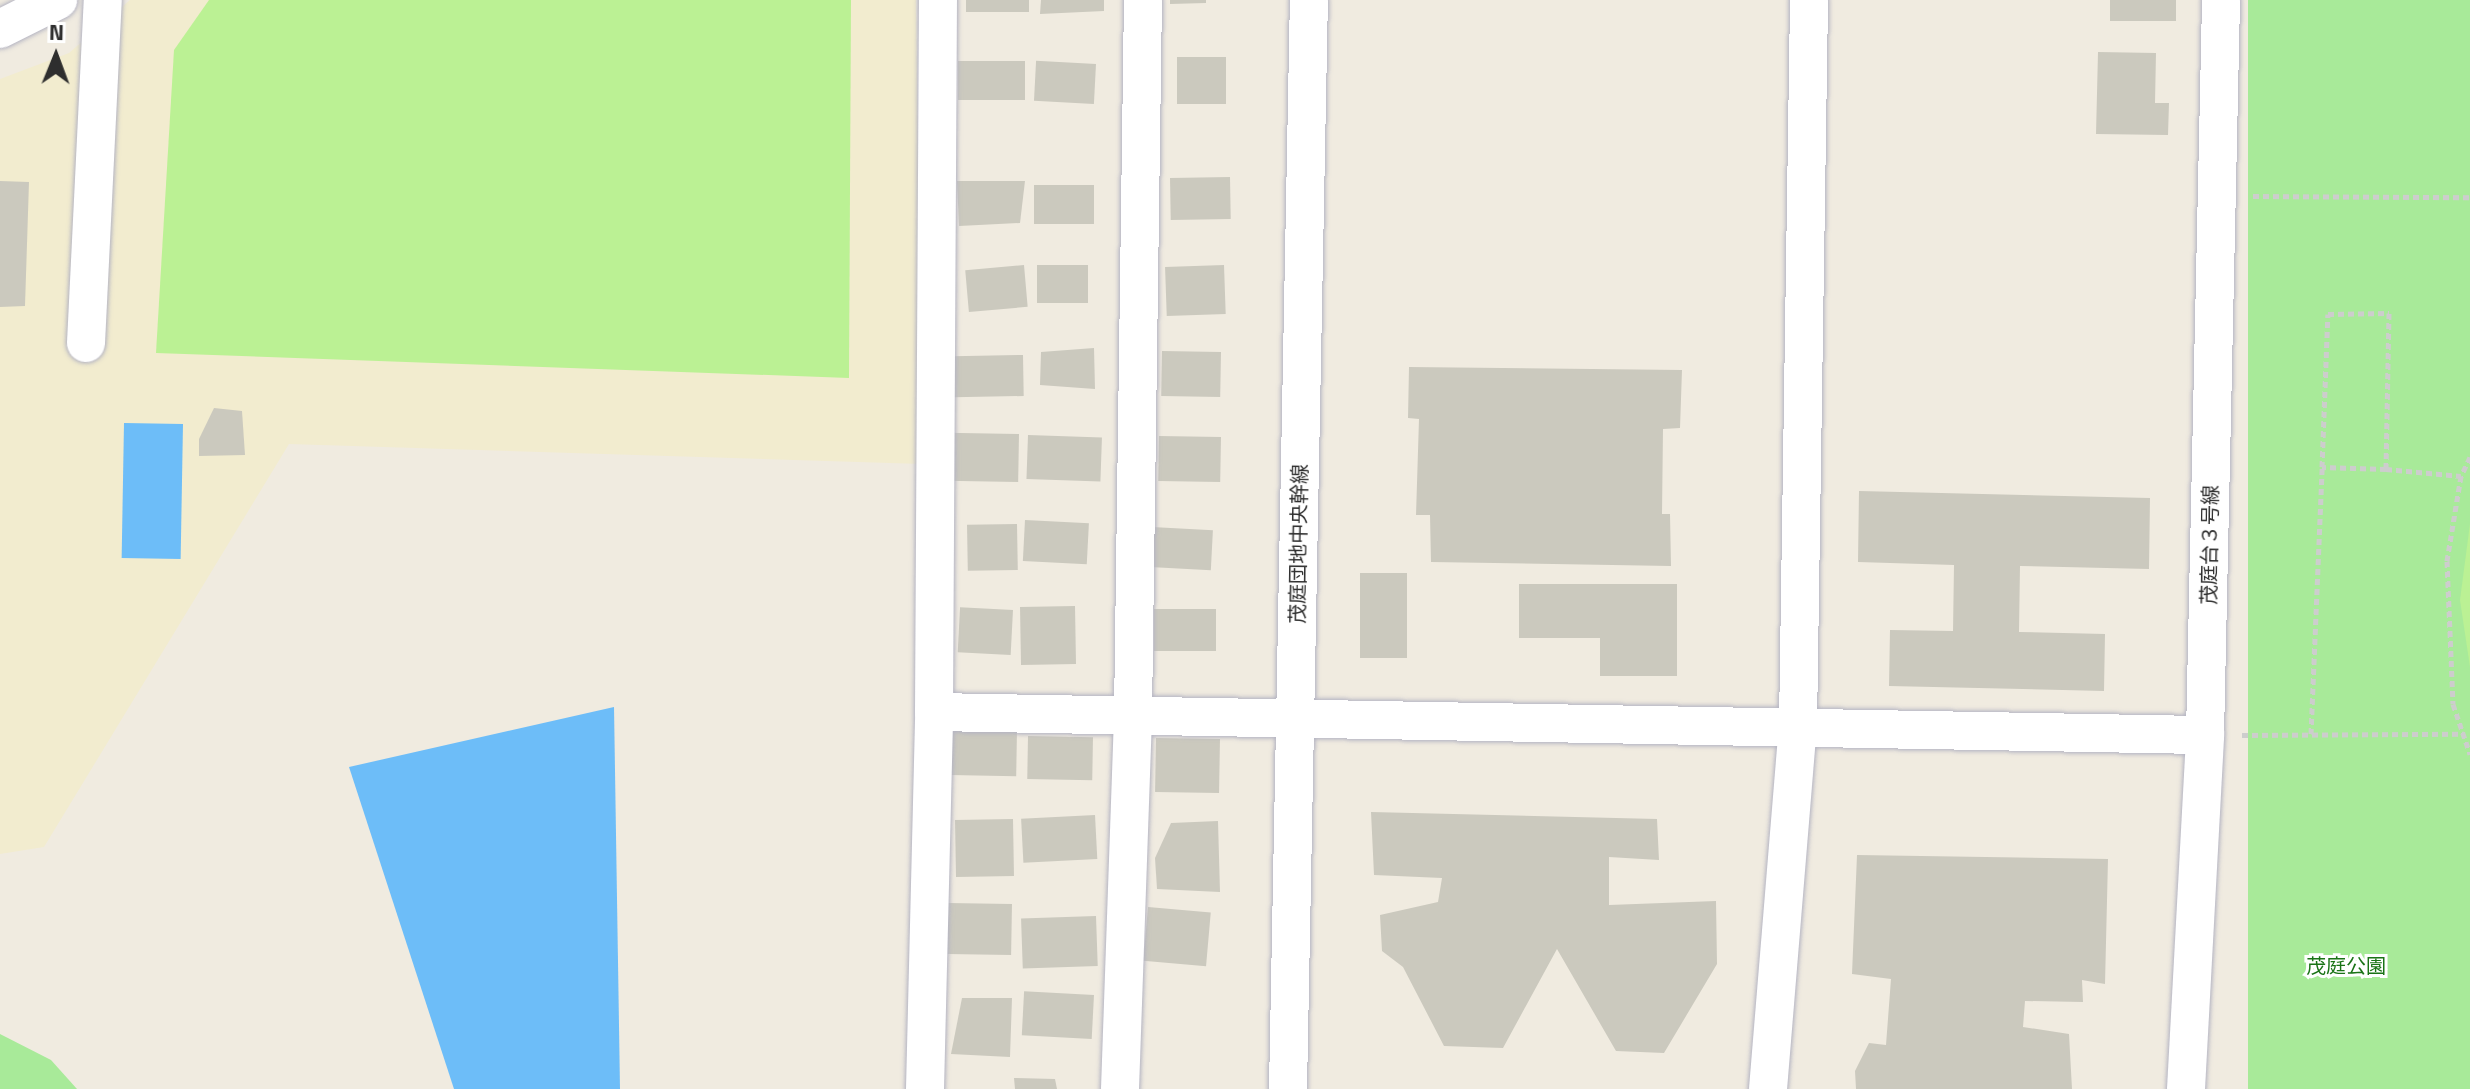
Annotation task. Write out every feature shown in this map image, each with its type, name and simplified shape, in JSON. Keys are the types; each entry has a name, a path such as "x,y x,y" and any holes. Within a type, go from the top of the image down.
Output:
{"street":[{"path":"0,29 58,0"},
{"path":"86,343 103,0"},
{"path":"925,1089 934,712 938,0"},
{"path":"1120,1089 1133,714 1143,0"},
{"name":"茂庭団地中央幹線","path":"1288,1089 1309,0"},
{"path":"1768,1089 1798,726 1809,0"},
{"name":"茂庭台３号線","path":"2186,1089 2205,735 2221,0"},
{"path":"934,712 2205,735"}],"path":[{"path":"2216,196 2470,197"},
{"path":"2311,734 2328,314 2389,313 2386,469"},
{"path":"2470,457 2461,476 2447,561 2453,704 2470,754"},
{"path":"2322,467 2461,476"},
{"path":"2205,735 2464,734"}],"shaded area":[{"path":"130,0 916,0 922,464 289,444 44,847 0,854 0,79 69,53"}],"green space":[{"path":"209,0 851,0 849,378 156,353 174,50"},
{"name":"茂庭公園","path":"2248,0 2470,0 2470,1089 2248,1089"},
{"path":"2470,524 2470,667 2460,600"},
{"path":"0,1034 51,1060 77,1089 0,1089"}],"water":[{"path":"124,423 183,424 181,559 122,558"},
{"path":"614,707 620,1089 454,1089 349,767"}],"building":[{"path":"966,0 1029,0 1029,12 966,12"},
{"path":"1041,0 1104,0 1104,11 1040,14"},
{"path":"1170,0 1206,0 1206,3 1170,4"},
{"path":"2110,0 2176,0 2176,21 2110,21"},
{"path":"2098,52 2156,53 2155,103 2169,103 2168,135 2096,134"},
{"path":"1177,57 1226,57 1226,104 1177,104"},
{"path":"958,61 1025,61 1025,100 958,100"},
{"path":"1036,61 1096,64 1094,104 1034,101"},
{"path":"1230,177 1231,219 1171,220 1170,178"},
{"path":"0,181 29,182 25,306 0,307"},
{"path":"957,181 1025,181 1020,223 959,226"},
{"path":"1034,185 1094,185 1094,224 1034,224"},
{"path":"1024,265 1028,307 969,312 965,270"},
{"path":"1037,265 1088,265 1088,303 1037,303"},
{"path":"1224,265 1226,314 1167,316 1165,267"},
{"path":"1094,348 1095,389 1040,385 1041,352"},
{"path":"1162,351 1221,352 1220,397 1161,396"},
{"path":"1023,355 1024,396 954,397 953,356"},
{"path":"1409,367 1682,370 1680,428 1663,429 1662,514 1670,514 1671,566 1431,562 1430,515 1416,515 1419,419 1408,418"},
{"path":"214,408 242,411 245,455 199,456 199,439"},
{"path":"946,433 1019,434 1018,482 945,481"},
{"path":"1028,435 1102,438 1100,482 1026,479"},
{"path":"1159,436 1221,437 1220,482 1158,481"},
{"path":"1859,491 2150,498 2149,569 2020,566 2019,632 2105,634 2104,691 1889,686 1890,630 1953,631 1954,565 1858,562"},
{"path":"1025,520 1089,523 1087,564 1023,561"},
{"path":"1017,524 1018,570 968,571 967,525"},
{"path":"1152,527 1213,530 1211,570 1150,567"},
{"path":"1360,573 1407,573 1407,658 1360,658"},
{"path":"1519,584 1677,584 1677,676 1600,676 1600,638 1519,638"},
{"path":"1075,606 1076,664 1021,665 1020,607"},
{"path":"960,607 1013,610 1011,655 958,652"},
{"path":"1154,609 1216,609 1216,651 1154,651"},
{"path":"951,729 1017,730 1016,776 950,775"},
{"path":"1028,736 1093,737 1092,780 1027,779"},
{"path":"1156,738 1220,739 1219,793 1155,792"},
{"path":"1371,812 1657,819 1659,860 1609,857 1609,905 1716,901 1717,964 1664,1053 1616,1051 1557,949 1503,1048 1444,1046 1403,967 1382,951 1380,915 1438,902 1442,878 1374,875"},
{"path":"1095,815 1097,859 1023,863 1021,819"},
{"path":"1013,819 1014,876 956,877 955,820"},
{"path":"1218,821 1220,892 1157,889 1155,858 1171,823"},
{"path":"1857,855 2108,859 2105,984 2082,980 2083,1002 2025,1001 2023,1027 2069,1034 2072,1089 1856,1089 1855,1071 1869,1043 1886,1045 1891,979 1852,974"},
{"path":"948,903 1012,904 1011,955 947,954"},
{"path":"1148,907 1211,912 1206,966 1143,961"},
{"path":"1096,916 1098,966 1023,969 1021,919"},
{"path":"1024,991 1094,995 1092,1039 1022,1035"},
{"path":"962,998 1012,998 1010,1057 951,1054"},
{"path":"1014,1078 1055,1079 1057,1089 1015,1089"}]}
